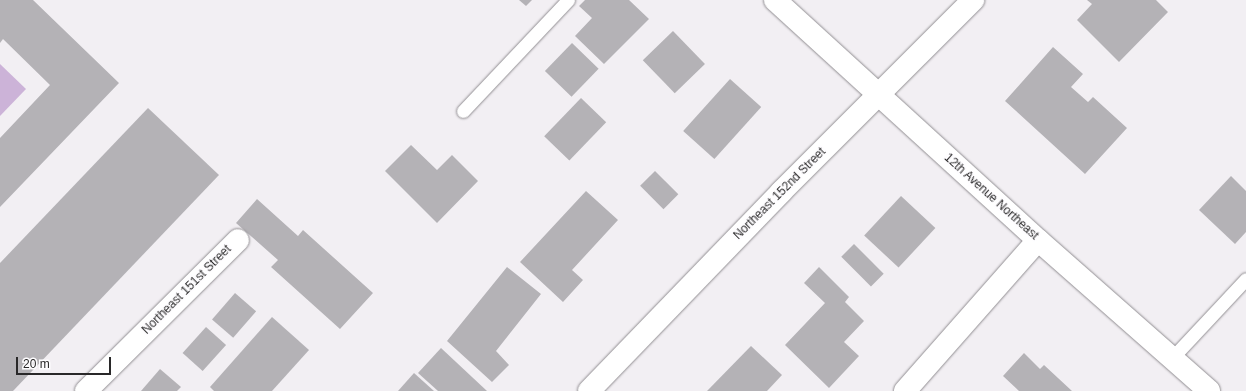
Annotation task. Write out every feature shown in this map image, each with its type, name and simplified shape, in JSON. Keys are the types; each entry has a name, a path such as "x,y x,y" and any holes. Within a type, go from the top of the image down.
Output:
{"street":[{"name":"12th Avenue Northeast","path":"775,0 1038,240 1209,391"},
{"name":"Northeast 152nd Street","path":"589,391 781,192 880,95 973,0"},
{"name":"Northeast 151st Street","path":"86,391 238,240"},
{"path":"906,391 1038,240"}],"lane":[{"path":"463,111 568,0"},
{"path":"1172,358 1246,279"}],"shaded area":[{"path":"0,64 26,89 0,116"}],"building":[{"path":"0,0 33,0 119,83 0,207 0,138 50,85 3,39 0,43"},
{"path":"519,0 532,0 526,6"},
{"path":"585,0 629,0 649,19 604,64 575,36 592,18 579,6"},
{"path":"1087,0 1156,0 1168,12 1119,62 1077,20 1092,4"},
{"path":"673,31 705,64 675,93 643,60"},
{"path":"572,43 599,69 572,97 545,71"},
{"path":"1053,47 1083,74 1071,87 1088,102 1093,97 1127,128 1085,174 1005,101"},
{"path":"730,79 761,107 714,159 683,131"},
{"path":"581,98 606,122 569,160 544,136"},
{"path":"148,108 219,175 13,391 0,391 0,263"},
{"path":"411,145 437,170 452,155 478,181 437,223 385,171"},
{"path":"655,171 678,194 663,209 640,186"},
{"path":"1231,176 1246,191 1246,232 1235,244 1199,210"},
{"path":"586,191 618,220 572,270 583,280 563,302 520,262"},
{"path":"901,196 935,228 899,268 864,235"},
{"path":"257,199 298,236 303,230 373,293 340,329 271,267 278,260 236,223"},
{"path":"854,244 884,274 871,286 841,257"},
{"path":"507,267 541,294 496,351 509,365 492,382 447,341"},
{"path":"819,267 849,297 845,302 864,321 844,342 859,356 829,388 785,345 825,303 804,283"},
{"path":"235,293 256,311 233,338 212,319"},
{"path":"272,317 309,350 272,391 214,391 210,387"},
{"path":"206,327 226,345 203,371 183,353"},
{"path":"751,346 782,375 767,391 707,391"},
{"path":"441,348 487,391 438,391 418,373"},
{"path":"1024,353 1040,369 1044,365 1072,391 1019,391 1003,376"},
{"path":"160,369 181,387 177,391 141,391"},
{"path":"414,373 434,391 398,391"}]}
